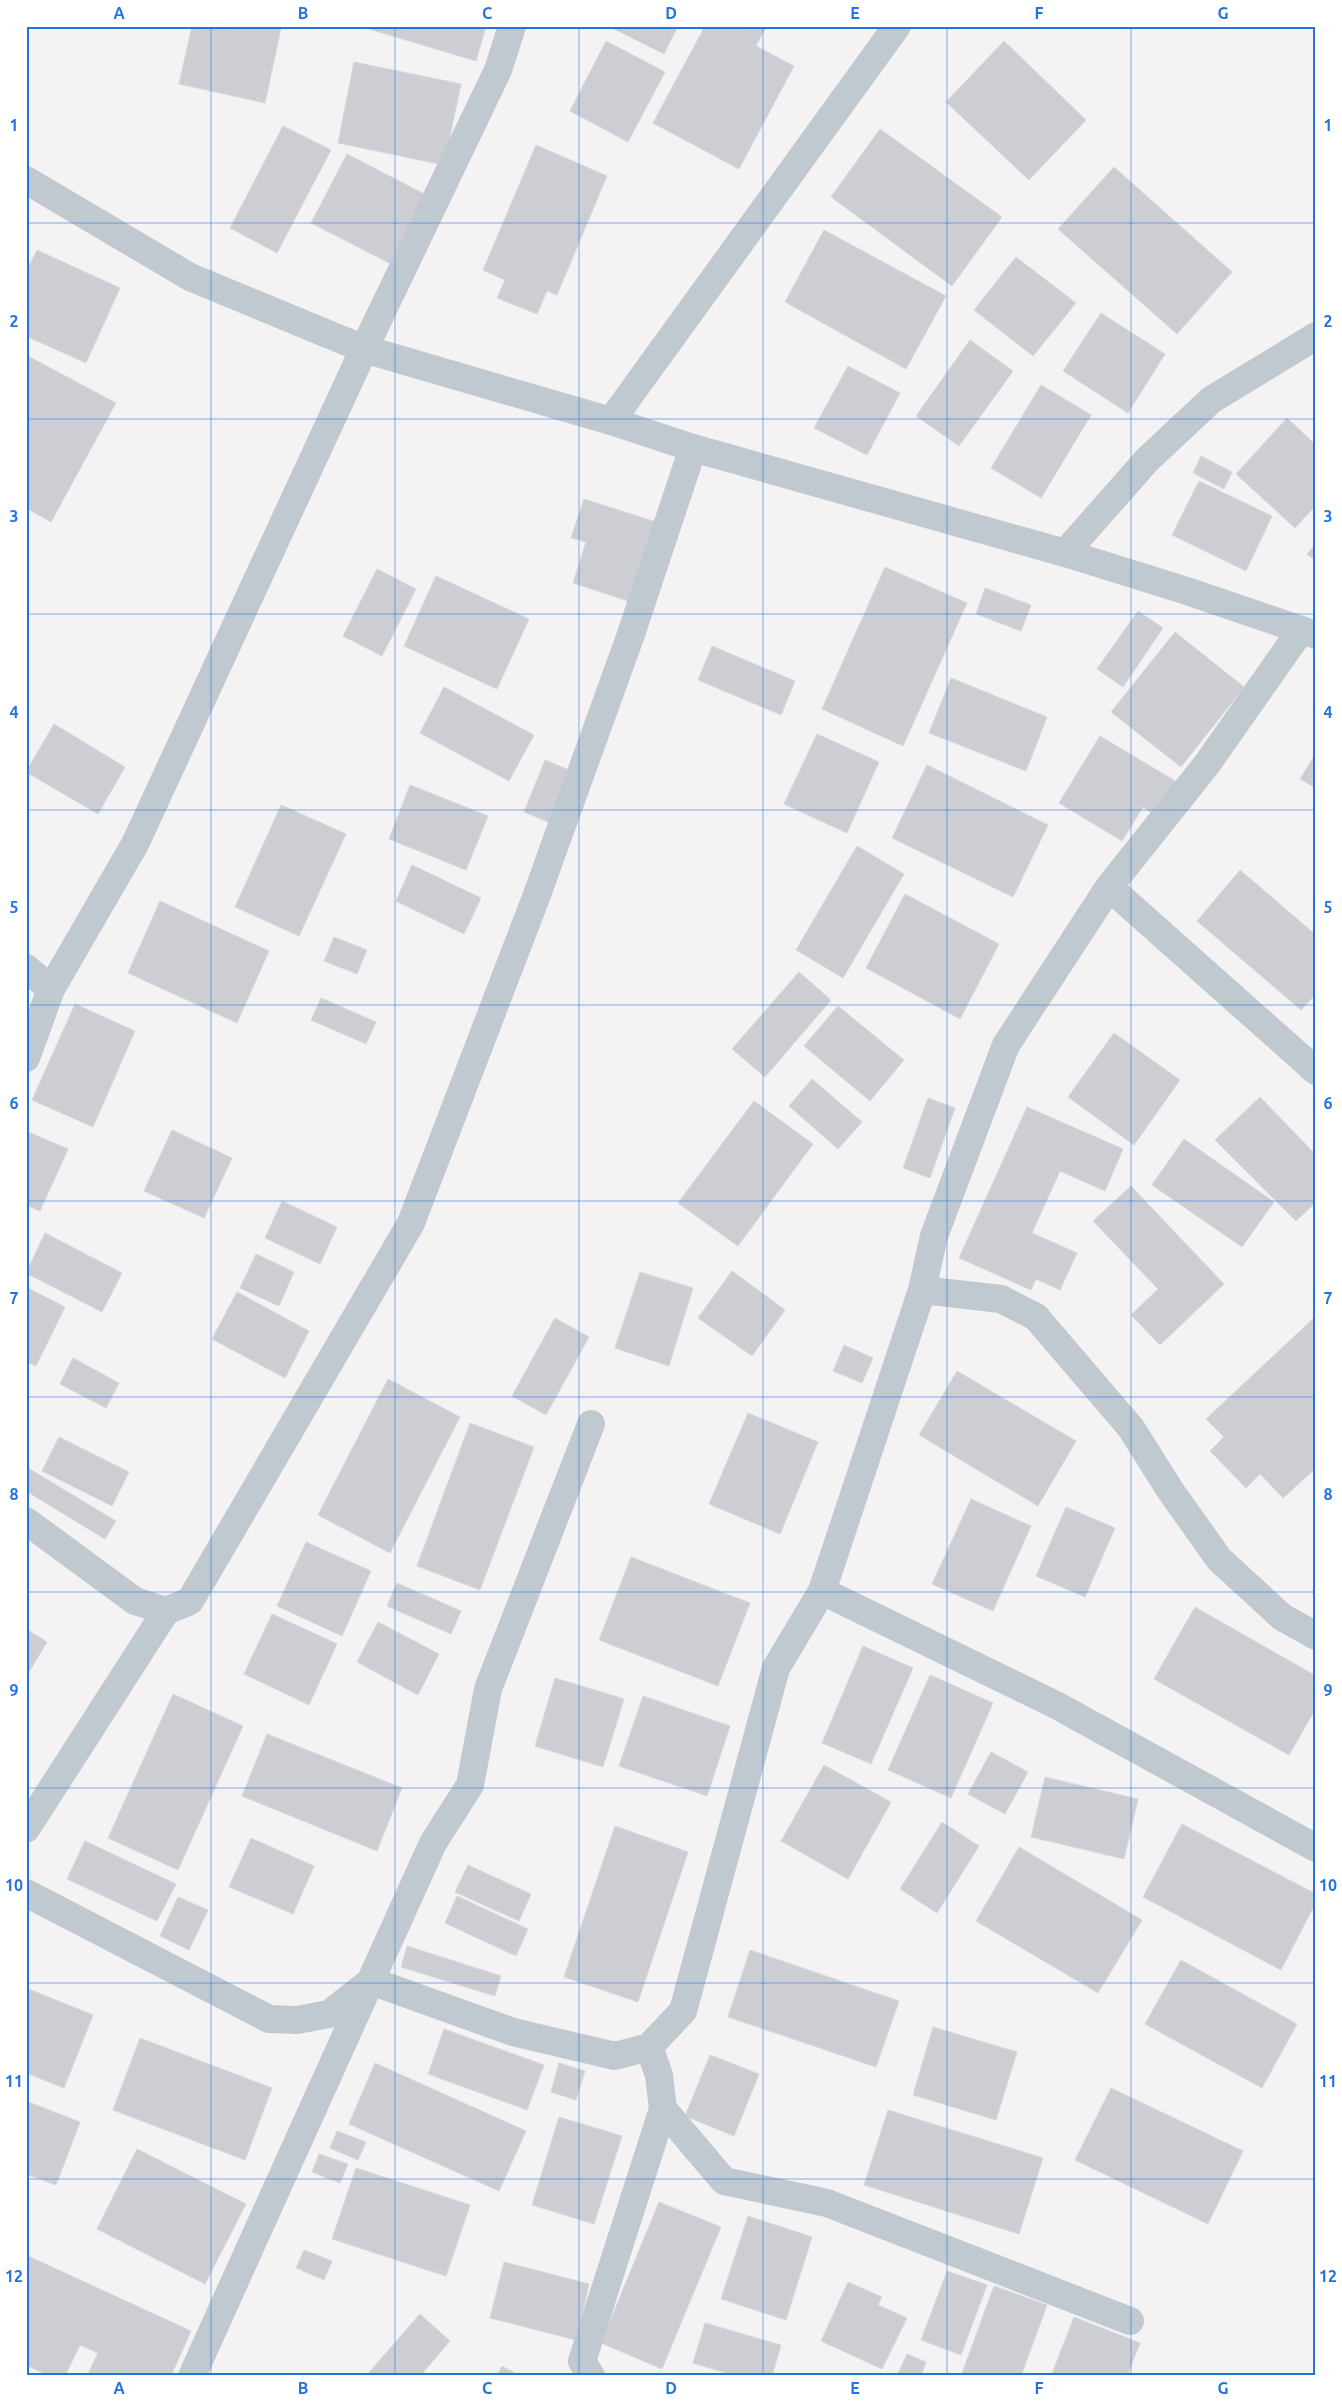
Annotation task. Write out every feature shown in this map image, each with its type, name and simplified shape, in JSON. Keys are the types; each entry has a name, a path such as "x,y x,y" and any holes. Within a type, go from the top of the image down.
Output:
{"street":[{"path":"26,1058 51,989 135,844 364,349 498,70 512,26"},
{"path":"611,421 896,26"},
{"path":"26,180 190,277 364,349 611,421 693,448 1065,553 1186,591 1308,633 1109,887 1006,1045 934,1236 922,1290 822,1591 776,1668 683,2012 649,2047 615,2056 513,2032 371,1981"},
{"path":"1065,553 1147,460 1212,400 1316,336"},
{"path":"26,1828 166,1611 190,1601 411,1223 542,881 630,637 693,448"},
{"path":"1109,887 1316,1071"},
{"path":"26,968 51,989"},
{"path":"922,1290 1001,1299 1036,1317 1131,1428 1170,1490 1218,1559 1282,1617 1316,1636"},
{"path":"192,2376 433,1843 470,1785 488,1689 591,1424"},
{"path":"26,1521 135,1601 166,1611"},
{"path":"822,1591 1056,1705 1316,1848"},
{"path":"26,1893 269,2019 298,2020 329,2014 371,1981"},
{"path":"592,2376 582,2361 663,2108 659,2075 649,2047"},
{"path":"663,2108 724,2181 827,2203 1130,2321"}],"building":[{"path":"192,26 281,28 265,103 179,84"},
{"path":"359,26 486,26 476,61"},
{"path":"608,26 678,26 664,54"},
{"path":"705,26 760,26 765,29 756,46 794,66 739,169 653,123"},
{"path":"606,41 665,72 628,142 570,111"},
{"path":"1004,41 1086,120 1029,180 946,102"},
{"path":"354,62 461,84 444,165 338,143"},
{"path":"283,126 331,150 277,253 230,228"},
{"path":"880,129 1002,217 952,286 831,197"},
{"path":"536,145 607,176 557,295 547,291 537,314 497,298 505,280 483,270"},
{"path":"347,154 430,197 395,266 311,223"},
{"path":"1114,167 1232,272 1177,334 1058,229"},
{"path":"824,230 946,296 906,369 785,302"},
{"path":"37,250 120,288 86,363 26,336 26,272"},
{"path":"1016,257 1076,303 1033,356 974,310"},
{"path":"1101,313 1165,354 1128,413 1063,371"},
{"path":"970,340 1013,371 959,446 916,416"},
{"path":"26,355 116,403 51,522 26,508"},
{"path":"848,366 900,393 867,455 814,428"},
{"path":"1041,385 1091,415 1041,498 991,468"},
{"path":"1287,418 1316,445 1316,505 1295,528 1236,474"},
{"path":"1201,456 1232,472 1224,489 1193,473"},
{"path":"1199,481 1272,516 1246,571 1172,535"},
{"path":"584,499 656,522 631,602 573,583 586,542 571,538"},
{"path":"1316,544 1316,561 1307,554"},
{"path":"885,567 967,603 903,746 822,709"},
{"path":"377,569 416,589 382,656 343,636"},
{"path":"436,576 529,619 497,689 404,646"},
{"path":"985,588 1031,605 1021,631 976,614"},
{"path":"1138,611 1163,628 1123,687 1097,669"},
{"path":"1175,632 1244,687 1181,767 1111,712"},
{"path":"712,646 795,681 781,715 698,680"},
{"path":"951,678 1047,717 1026,771 929,733"},
{"path":"444,687 534,735 509,781 420,733"},
{"path":"54,724 125,767 98,814 26,772"},
{"path":"817,734 879,762 847,833 784,804"},
{"path":"1100,736 1177,782 1156,816 1143,807 1122,841 1059,803"},
{"path":"1316,753 1316,788 1300,779"},
{"path":"545,760 574,772 553,824 524,812"},
{"path":"927,765 1048,825 1013,897 892,838"},
{"path":"410,785 488,816 466,870 389,839"},
{"path":"281,805 346,834 299,936 235,907"},
{"path":"857,846 904,874 843,978 796,950"},
{"path":"412,865 481,898 464,934 396,901"},
{"path":"1240,870 1316,935 1316,994 1301,1010 1197,921"},
{"path":"905,894 999,944 960,1019 866,968"},
{"path":"160,901 269,951 237,1023 128,973"},
{"path":"334,937 367,950 357,974 324,961"},
{"path":"799,972 831,1000 765,1077 732,1049"},
{"path":"321,998 376,1022 366,1044 311,1020"},
{"path":"75,1004 135,1031 93,1127 32,1100"},
{"path":"838,1006 904,1060 870,1101 804,1046"},
{"path":"1114,1033 1180,1080 1134,1145 1068,1097"},
{"path":"812,1079 862,1122 838,1149 789,1106"},
{"path":"1260,1097 1316,1155 1316,1202 1296,1221 1215,1140"},
{"path":"928,1098 955,1108 930,1178 903,1168"},
{"path":"754,1101 813,1144 738,1246 678,1203"},
{"path":"1027,1107 1123,1149 1105,1191 1060,1171 1032,1233 1077,1253 1060,1290 1036,1279 1031,1290 959,1258"},
{"path":"172,1130 232,1158 204,1218 144,1191"},
{"path":"26,1131 68,1149 40,1211 26,1205"},
{"path":"1184,1139 1274,1202 1242,1247 1152,1185"},
{"path":"1131,1186 1224,1284 1160,1345 1131,1315 1158,1289 1093,1221"},
{"path":"282,1201 337,1227 320,1264 265,1238"},
{"path":"45,1233 122,1273 102,1312 26,1273"},
{"path":"256,1254 294,1272 279,1306 240,1288"},
{"path":"732,1271 785,1310 752,1356 698,1318"},
{"path":"640,1272 693,1288 669,1366 615,1348"},
{"path":"26,1287 65,1307 36,1366 26,1361"},
{"path":"237,1292 309,1331 285,1378 212,1339"},
{"path":"1316,1316 1316,1468 1283,1498 1260,1474 1246,1488 1210,1451 1224,1437 1206,1419"},
{"path":"555,1318 589,1337 546,1415 512,1396"},
{"path":"844,1345 873,1358 862,1383 833,1371"},
{"path":"73,1358 119,1383 106,1408 60,1384"},
{"path":"957,1371 1076,1441 1038,1506 919,1435"},
{"path":"388,1379 460,1417 390,1553 318,1515"},
{"path":"748,1413 818,1442 780,1534 709,1504"},
{"path":"470,1423 534,1447 480,1590 417,1566"},
{"path":"59,1437 129,1472 112,1506 42,1471"},
{"path":"28,1468 116,1521 105,1539 26,1491"},
{"path":"971,1499 1031,1526 993,1611 932,1584"},
{"path":"1066,1507 1115,1528 1085,1597 1036,1576"},
{"path":"306,1542 371,1571 342,1636 277,1606"},
{"path":"631,1557 750,1603 718,1686 599,1640"},
{"path":"397,1583 461,1611 451,1634 387,1606"},
{"path":"1195,1607 1316,1676 1316,1708 1289,1755 1154,1679"},
{"path":"272,1614 337,1644 309,1705 244,1674"},
{"path":"378,1622 439,1654 418,1695 357,1662"},
{"path":"26,1629 47,1642 26,1677"},
{"path":"863,1646 913,1668 871,1764 822,1743"},
{"path":"930,1675 993,1703 951,1798 888,1770"},
{"path":"555,1678 624,1699 603,1767 535,1746"},
{"path":"173,1694 243,1726 178,1870 108,1838"},
{"path":"643,1696 730,1726 707,1796 619,1766"},
{"path":"267,1734 402,1788 377,1851 242,1796"},
{"path":"991,1752 1028,1772 1005,1814 968,1794"},
{"path":"824,1765 891,1802 848,1879 781,1841"},
{"path":"1045,1777 1138,1799 1124,1859 1031,1837"},
{"path":"942,1822 979,1846 937,1913 900,1889"},
{"path":"1182,1824 1316,1894 1316,1902 1281,1970 1143,1897"},
{"path":"615,1826 688,1852 638,2002 564,1977"},
{"path":"251,1838 314,1866 293,1914 229,1887"},
{"path":"85,1841 176,1884 157,1921 67,1879"},
{"path":"1019,1847 1142,1920 1098,1993 976,1921"},
{"path":"468,1865 531,1894 519,1921 455,1892"},
{"path":"457,1896 528,1929 516,1956 445,1923"},
{"path":"178,1897 208,1910 189,1950 160,1936"},
{"path":"407,1946 501,1976 495,1996 401,1967"},
{"path":"750,1950 899,2001 876,2067 728,2017"},
{"path":"1181,1960 1297,2024 1262,2088 1145,2024"},
{"path":"26,1988 93,2015 64,2088 26,2073"},
{"path":"933,2027 1017,2052 996,2120 913,2095"},
{"path":"444,2029 544,2065 527,2110 428,2074"},
{"path":"140,2038 272,2088 245,2160 113,2110"},
{"path":"710,2055 759,2074 734,2136 685,2116"},
{"path":"375,2063 526,2131 499,2191 349,2124"},
{"path":"559,2063 585,2071 576,2100 551,2092"},
{"path":"1111,2088 1243,2151 1208,2224 1075,2160"},
{"path":"26,2101 80,2122 56,2185 26,2174"},
{"path":"888,2110 1043,2158 1019,2234 864,2185"},
{"path":"559,2117 622,2136 594,2224 532,2205"},
{"path":"337,2131 366,2142 358,2160 330,2148"},
{"path":"137,2149 246,2204 205,2284 97,2229"},
{"path":"319,2154 348,2164 340,2183 312,2172"},
{"path":"356,2168 470,2205 446,2276 332,2239"},
{"path":"659,2202 721,2227 662,2369 601,2343"},
{"path":"748,2216 812,2237 786,2320 721,2299"},
{"path":"304,2250 332,2261 324,2280 296,2268"},
{"path":"26,2255 191,2331 171,2376 87,2376 98,2353 80,2345 65,2376 49,2376 26,2365"},
{"path":"504,2262 589,2284 576,2340 490,2318"},
{"path":"947,2271 987,2285 961,2355 921,2340"},
{"path":"848,2282 882,2297 878,2305 907,2318 882,2369 821,2341"},
{"path":"994,2286 1047,2305 1021,2376 961,2376"},
{"path":"420,2314 450,2341 420,2376 366,2376"},
{"path":"1074,2317 1140,2343 1127,2376 1051,2376"},
{"path":"705,2323 781,2345 772,2376 736,2376 693,2363"},
{"path":"907,2354 926,2362 921,2376 897,2376"},
{"path":"502,2366 520,2376 497,2376"}]}
